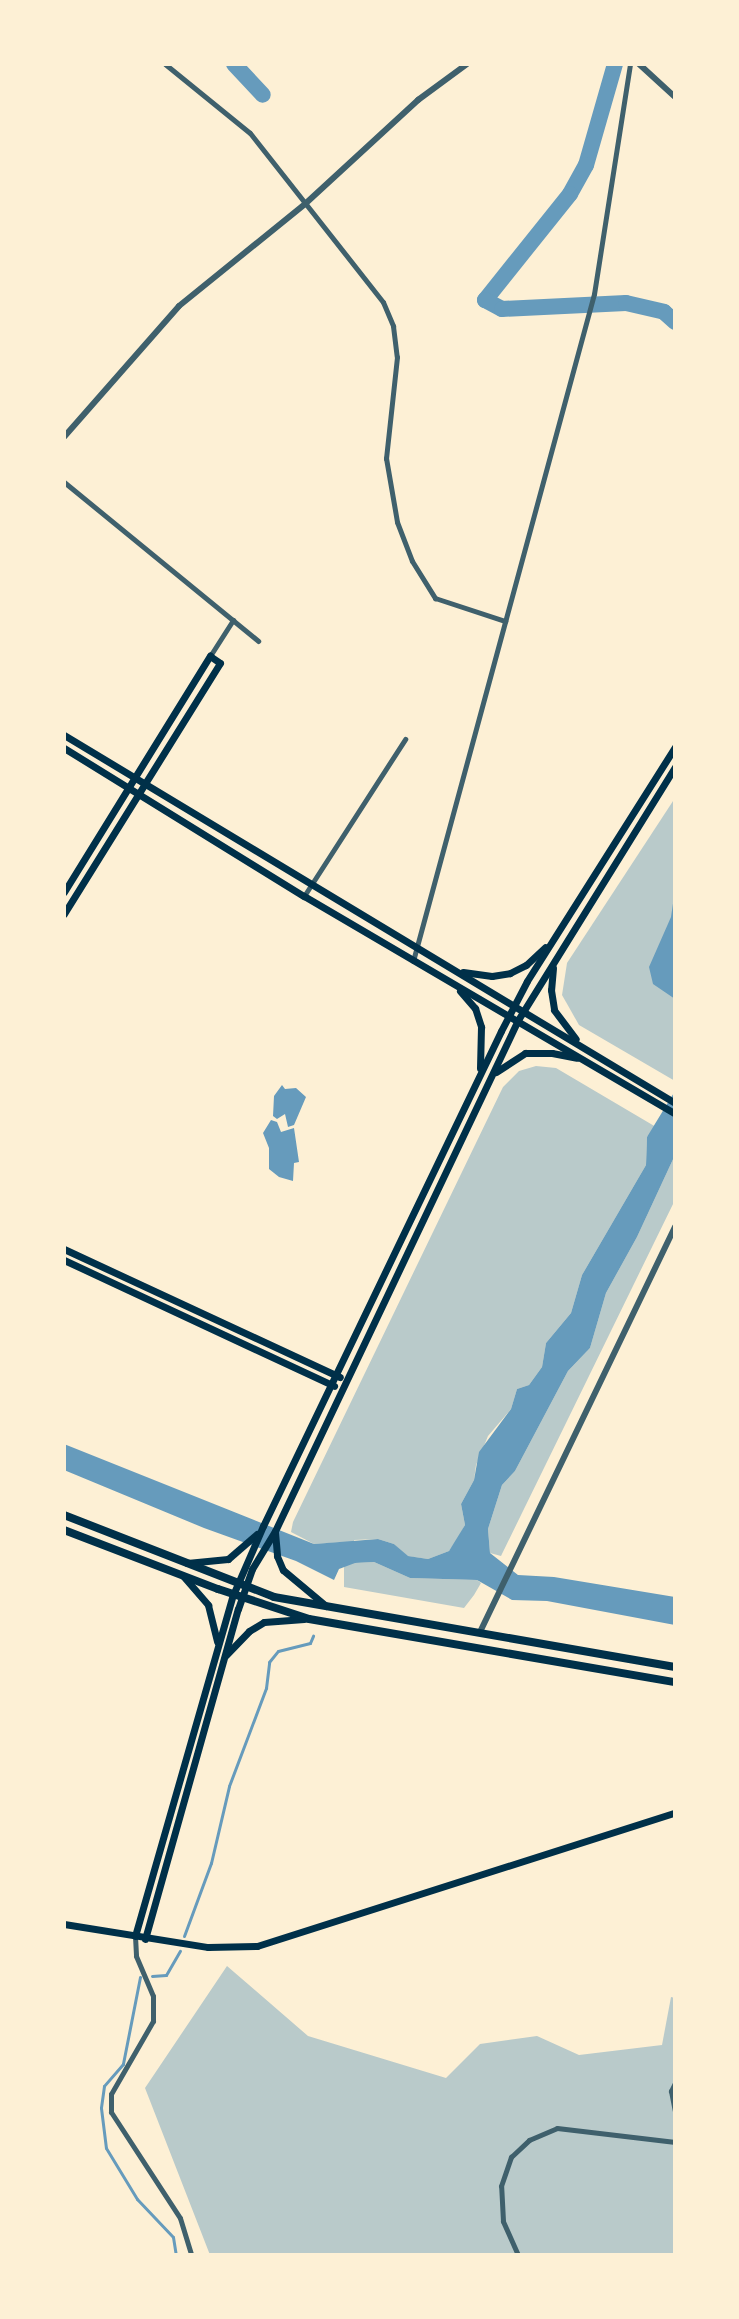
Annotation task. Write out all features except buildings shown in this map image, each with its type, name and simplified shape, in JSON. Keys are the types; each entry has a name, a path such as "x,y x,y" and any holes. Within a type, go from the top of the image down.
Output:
{"main road":[{"path":"64,892 210,656 220,663 64,914"},
{"path":"64,735 675,1103"},
{"path":"135,1936 218,1647 263,1526 509,1015 675,747"},
{"path":"64,748 304,896 675,1114"},
{"path":"241,1586 275,1531 518,1020 675,767"},
{"path":"454,970 492,976 510,973 526,965 555,937"},
{"path":"562,949 551,978 554,1010 562,1025 590,1051"},
{"path":"449,982 475,1008 481,1027 482,1053 478,1078"},
{"path":"487,1083 500,1067 525,1053 552,1053 586,1061"},
{"path":"64,1249 346,1380"},
{"path":"64,1260 341,1389"},
{"path":"64,1515 241,1586 331,1610 480,1632 675,1667"},
{"path":"184,1563 219,1561 235,1555 263,1526"},
{"path":"64,1530 237,1596 309,1619 675,1682"},
{"path":"275,1531 277,1556 287,1575 331,1610"},
{"path":"182,1576 200,1592 212,1612 218,1647"},
{"path":"145,1939 224,1657 237,1596"},
{"path":"224,1657 249,1631 264,1622 309,1619"},
{"path":"64,1924 208,1947 257,1946 675,1813"}],"street":[{"path":"165,64 250,133 383,302 393,326 397,357 386,458 397,522 412,561 435,598 505,621"},
{"path":"64,437 179,306 305,204 418,100 467,64"},
{"path":"413,961 594,294 630,64"},
{"path":"639,64 675,97"},
{"path":"64,482 258,641"},
{"path":"210,656 233,620"},
{"path":"304,896 405,739"},
{"path":"480,1632 675,1226"},
{"path":"135,1936 136,1956 153,1996 153,2021 111,2094 111,2112 180,2218 191,2255"},
{"path":"675,2083 671,2091 675,2111"},
{"path":"518,2255 503,2221 501,2186 511,2157 529,2140 557,2128 675,2142"}],"shaded area":[{"path":"675,798 675,1081 579,1025 562,995 567,963"},
{"path":"536,1066 556,1068 656,1127 647,1137 646,1165 582,1275 571,1313 546,1343 542,1367 529,1385 517,1389 511,1409 488,1436 476,1465 474,1480 461,1504 465,1525 449,1551 428,1559 407,1556 394,1544 378,1539 354,1540 355,1563 374,1562 410,1578 477,1580 481,1583 474,1595 464,1608 344,1587 344,1542 314,1544 291,1532 293,1522 503,1087 519,1071"},
{"path":"675,1155 675,1200 501,1556 490,1553 488,1529 502,1485 515,1471 568,1371 590,1348 606,1293 637,1237"},
{"path":"227,1966 308,2036 446,2078 480,2044 537,2036 579,2055 662,2045 671,1997 675,1998 675,2255 210,2255 145,2088"}],"water":[{"path":"675,890 675,999 653,984 649,967 671,917"},
{"path":"282,1085 285,1089 296,1088 306,1097 294,1125 288,1127 285,1114 277,1119 273,1116 274,1096"},
{"path":"675,1091 675,1155 637,1237 606,1293 590,1348 568,1371 515,1471 502,1485 488,1529 490,1553 518,1575 554,1577 675,1597 675,1625 547,1601 512,1600 477,1580 410,1578 374,1562 355,1563 339,1569 334,1580 296,1561 204,1528 64,1470 64,1444 314,1544 378,1539 394,1544 408,1556 428,1559 449,1551 465,1525 461,1504 474,1480 479,1452 511,1409 517,1389 529,1385 542,1367 546,1343 571,1313 582,1275 646,1165 647,1137"},
{"path":"271,1120 277,1122 281,1132 294,1128 299,1162 294,1163 293,1181 279,1177 269,1169 269,1148 263,1133"}],"waterway":[{"path":"234,64 263,95"},
{"path":"615,64 586,165 570,194 485,300 502,309 626,303 664,312 675,322"},
{"path":"184,1936 211,1863 229,1786 266,1688 269,1662 278,1651 310,1643 313,1636"},
{"path":"152,1976 166,1975 180,1951"},
{"path":"140,1977 123,2064 104,2086 101,2108 106,2148 137,2199 173,2237 176,2255"}]}
